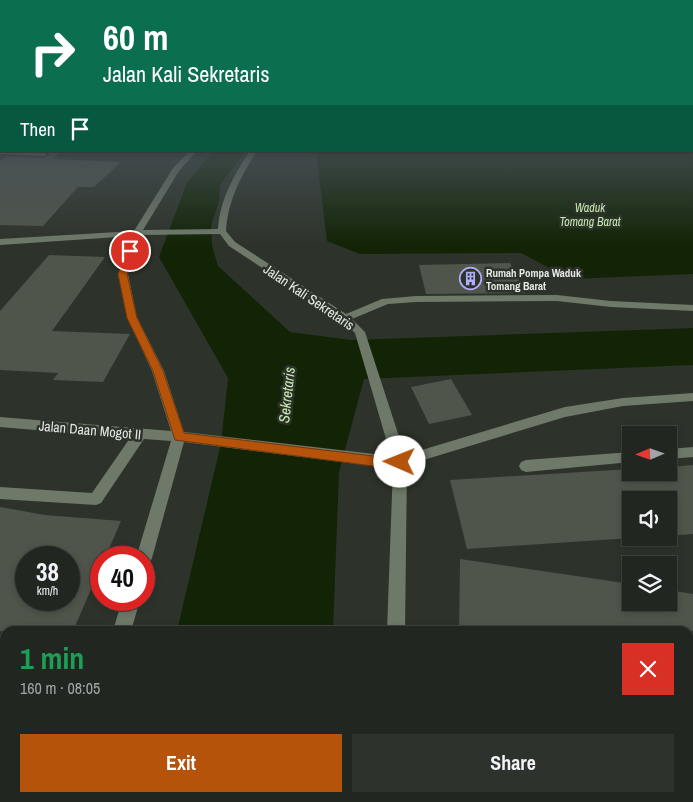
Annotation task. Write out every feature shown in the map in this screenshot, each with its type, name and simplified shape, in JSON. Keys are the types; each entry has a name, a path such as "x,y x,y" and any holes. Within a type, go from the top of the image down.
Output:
{"street":[{"path":"148,546 180,437 158,371 132,318 123,274 137,233 177,169"},
{"path":"0,242 137,233 220,231 223,211 230,191 243,169"},
{"name":"Jalan Kali Sekretaris","path":"220,231 232,244 345,318 360,332 400,462 396,626"},
{"path":"345,318 386,301 416,299 557,298 611,304 693,308"},
{"path":"400,462 565,412 623,402 693,397"},
{"name":"Jalan Daan Mogot II","path":"0,422 203,439 373,461 400,462"},
{"path":"0,493 96,499 140,434"},
{"path":"678,453 693,452"},
{"path":"526,466 622,458"},
{"path":"123,626 128,611"}],"water":[{"name":"Sekretaris","path":"198,169 232,169 220,185 219,201 211,226 212,245 218,266 290,332 351,340 693,328 693,365 364,379 339,472 333,626 178,626 221,443 228,378 159,257 187,183"},
{"name":"Waduk Tomang Barat","path":"318,169 693,169 693,274 570,279 521,253 360,254 327,241"}],"building":[{"path":"0,169 113,169 94,187 78,187 43,226 0,225"},
{"path":"49,255 105,257 52,331 130,334 103,382 53,380 58,373 0,370 0,311"},
{"name":"Rumah Pompa Waduk Tomang Barat","path":"510,263 525,293 426,294 419,265"},
{"path":"451,379 472,415 429,424 411,387"},
{"path":"693,465 693,534 677,535 677,491 622,491 622,539 467,549 450,480 622,470 622,481 678,481 678,466"},
{"path":"0,507 45,515 121,521 110,546 90,546 90,592 75,626 0,626"},
{"path":"460,559 622,583 622,611 677,611 677,591 693,594 693,626 459,626"}],"place":[{"name":"Rumah Pompa Waduk Tomang Barat","path":"470,279"}],"route":[{"path":"130,251 123,274 132,318 158,371 180,437 373,461 400,462"}]}
